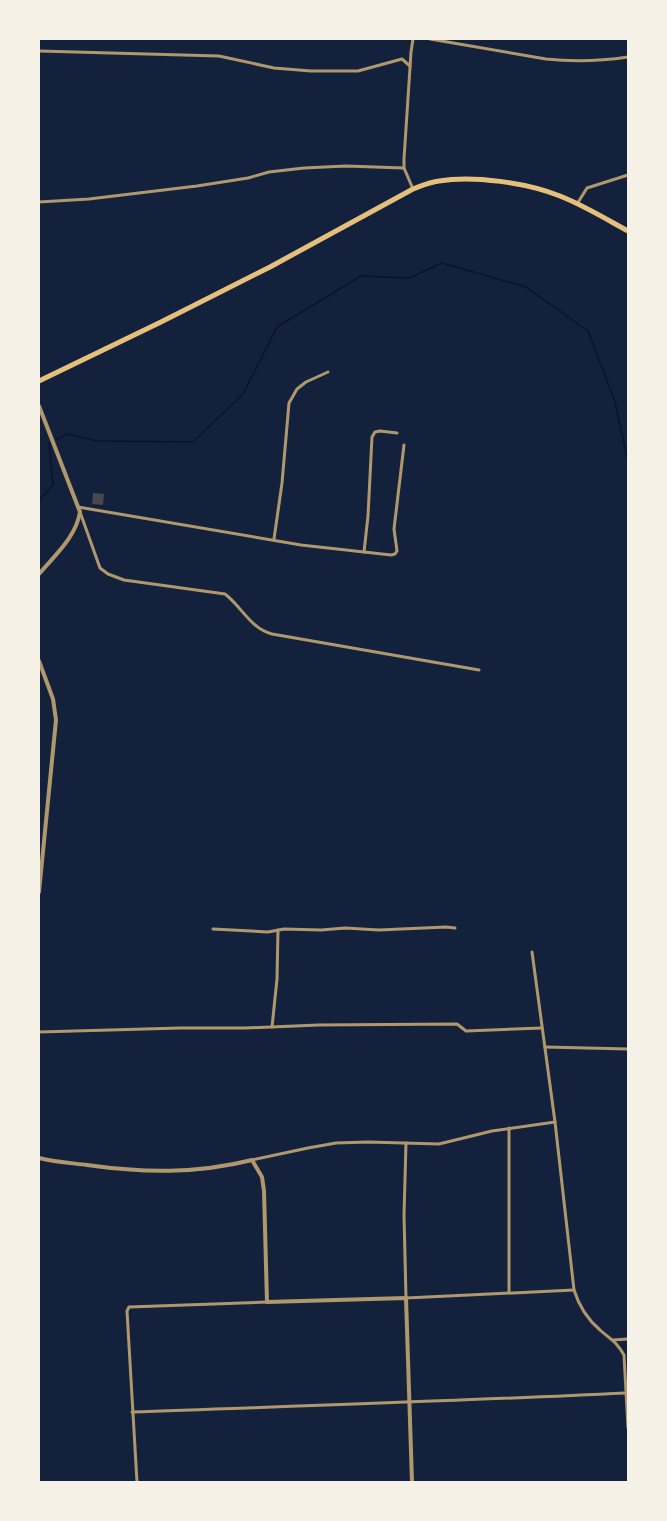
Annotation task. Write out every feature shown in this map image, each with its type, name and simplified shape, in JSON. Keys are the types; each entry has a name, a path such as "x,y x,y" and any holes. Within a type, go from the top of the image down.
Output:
{"main road":[{"path":"39,381 162,322 263,270 412,189 431,183 450,180 490,181 541,190 560,196 628,230"}],"street":[{"path":"412,189 404,168 410,66 414,39"},
{"path":"430,39 565,61 609,60 628,57"},
{"path":"39,51 219,56 274,68 311,70 358,71 402,59 410,66"},
{"path":"39,202 89,199 197,186 248,178 269,172 304,168 346,166 404,168"},
{"path":"577,204 587,188 628,175"},
{"path":"274,540 285,460 289,403 296,389 301,385 328,372"},
{"path":"39,406 100,568 108,574 124,580 225,594 231,598 256,628 272,634 479,670"},
{"path":"364,552 368,516 372,437 375,432 380,431 397,433"},
{"path":"79,509 302,545 394,554 397,551 394,529 404,444"},
{"path":"39,574 71,536 78,523 79,509"},
{"path":"39,661 53,699 56,720 39,892"},
{"path":"213,929 268,932 278,930 321,930 345,928 380,930 446,927 455,928"},
{"path":"272,1027 277,979 278,930"},
{"path":"532,952 555,1122 574,1290 579,1305 589,1319 619,1346 624,1355 628,1428"},
{"path":"39,1032 318,1025 456,1024 466,1031 542,1028"},
{"path":"545,1047 628,1049"},
{"path":"39,1158 118,1169 148,1171 215,1168 336,1143 368,1142 439,1144 492,1131 555,1122"},
{"path":"509,1128 509,1292"},
{"path":"406,1143 404,1215 412,1482"},
{"path":"252,1160 262,1177 264,1191 267,1302"},
{"path":"137,1482 127,1312 129,1307 406,1298 574,1290"},
{"path":"613,1340 628,1339"},
{"path":"132,1412 365,1403 410,1403 626,1393"}],"building":[{"path":"93,493 104,494 103,505 92,504"}],"waterway":[{"path":"57,439 68,434 97,441 193,442 243,394 277,327 361,276 409,278 442,263 526,287 588,331 615,402 628,461"},
{"path":"39,500 53,485 49,443"}]}
